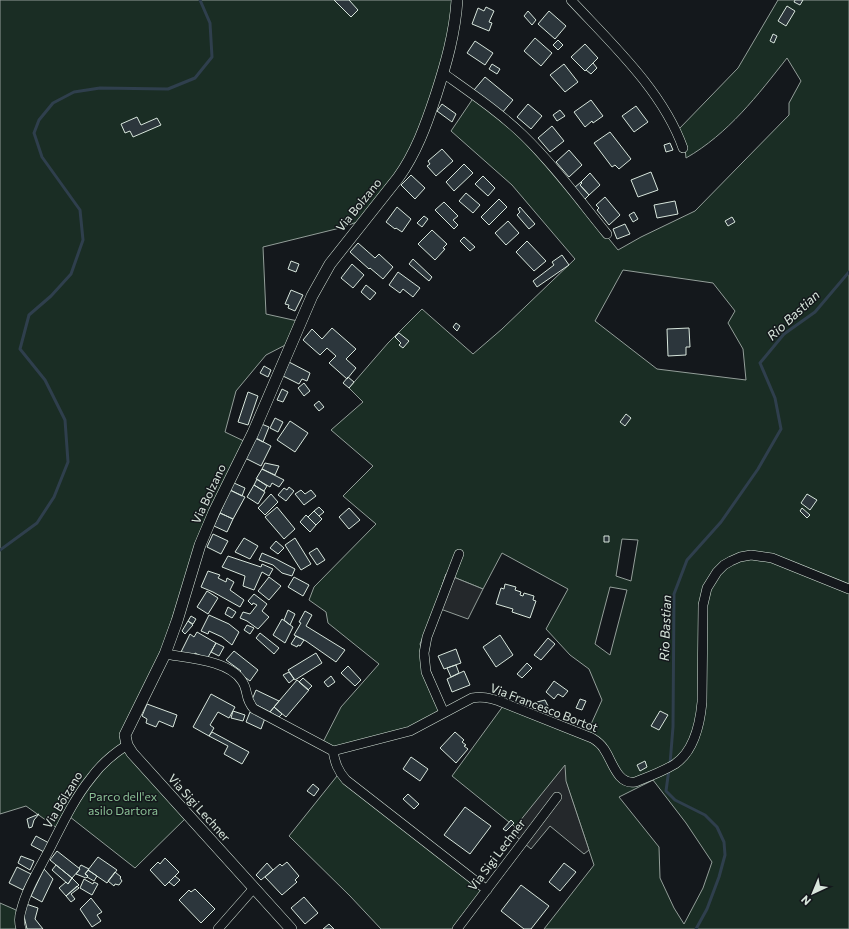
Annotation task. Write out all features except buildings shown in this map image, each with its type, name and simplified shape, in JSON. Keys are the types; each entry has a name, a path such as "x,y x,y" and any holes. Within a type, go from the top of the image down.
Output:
{"street":[{"name":"Via Bolzano","path":"20,929 21,911 29,889 77,798 91,776 115,753 127,745 125,735 165,654 177,621 200,545 214,512 253,432 312,296 330,264 398,178 413,156 423,133 443,74 452,41 457,0"},
{"path":"571,0 632,67 649,88 669,117 679,136 683,148"},
{"path":"443,74 483,102 524,136 548,161 607,234"},
{"path":"444,713 426,672 424,653 427,637 459,554"},
{"name":"Via Francesco Bortot","path":"333,751 410,731 472,698 480,696 488,697 592,738 605,750 617,774 628,782 635,782 675,764 683,757 693,741 701,717 704,597 707,588 717,572 724,565 740,557 760,555 772,558 849,589"},
{"path":"165,654 212,662 230,670 243,682 249,703 254,709 333,751 340,774 346,780 487,890"},
{"name":"Via Sigi Lechner","path":"127,745 132,753 291,929"},
{"name":"Via Sigi Lechner","path":"457,929 557,797"},
{"path":"218,929 254,888"}],"green space":[{"name":"Parco dell'ex asilo Dartora","path":"0,0 453,0 449,38 440,72 409,155 360,221 340,228 263,247 266,314 302,322 295,340 266,355 236,391 225,432 246,442 188,570 160,656 121,738 190,814 135,868 65,813 57,828 26,806 0,814"},
{"path":"778,0 849,0 849,929 544,929 594,865 566,782 525,835 452,776 506,702 587,733 602,700 589,669 570,655 546,629 568,589 502,553 483,589 446,574 420,644 446,711 416,732 352,749 320,748 341,707 379,664 328,623 326,612 309,600 314,587 376,524 343,496 373,466 331,430 363,402 349,388 388,343 422,309 473,354 502,329 575,259 512,185 451,131 474,97 502,118 560,178 618,250 641,237 695,211 789,115 789,103 801,81 787,58 765,86 729,126 686,158 685,148 678,130 738,68","holes":["623,270 713,283 735,311 728,323 743,349 746,380 657,369 595,321","622,539 638,540 631,581 616,576","610,587 627,590 610,655 595,644","653,780 686,823 712,862 703,888 684,924 674,908 660,878 659,847 619,797"]},
{"path":"337,776 412,829 490,890 460,929 381,929 289,836"},
{"path":"0,903 16,910 17,929 0,929"}],"shaded area":[{"path":"446,574 483,589 468,619 435,607"},
{"path":"565,765 566,781 589,850 584,854 550,826 531,849 511,832"}],"waterway":[{"path":"0,550 37,523 54,497 68,462 65,420 45,380 20,349 29,315 51,296 71,274 83,240 80,210 42,157 34,133 39,120 53,103 74,92 100,88 168,89 195,78 212,57 210,23 200,0"},
{"name":"Rio Bastian","path":"670,764 673,727 674,594 687,560 721,522 758,469 781,429 775,398 760,363 784,334 815,312 849,272"},
{"name":"Rio Bastian","path":"669,769 666,791 675,800 705,815 717,827 724,842 725,855 719,877 707,909 696,929"}]}
